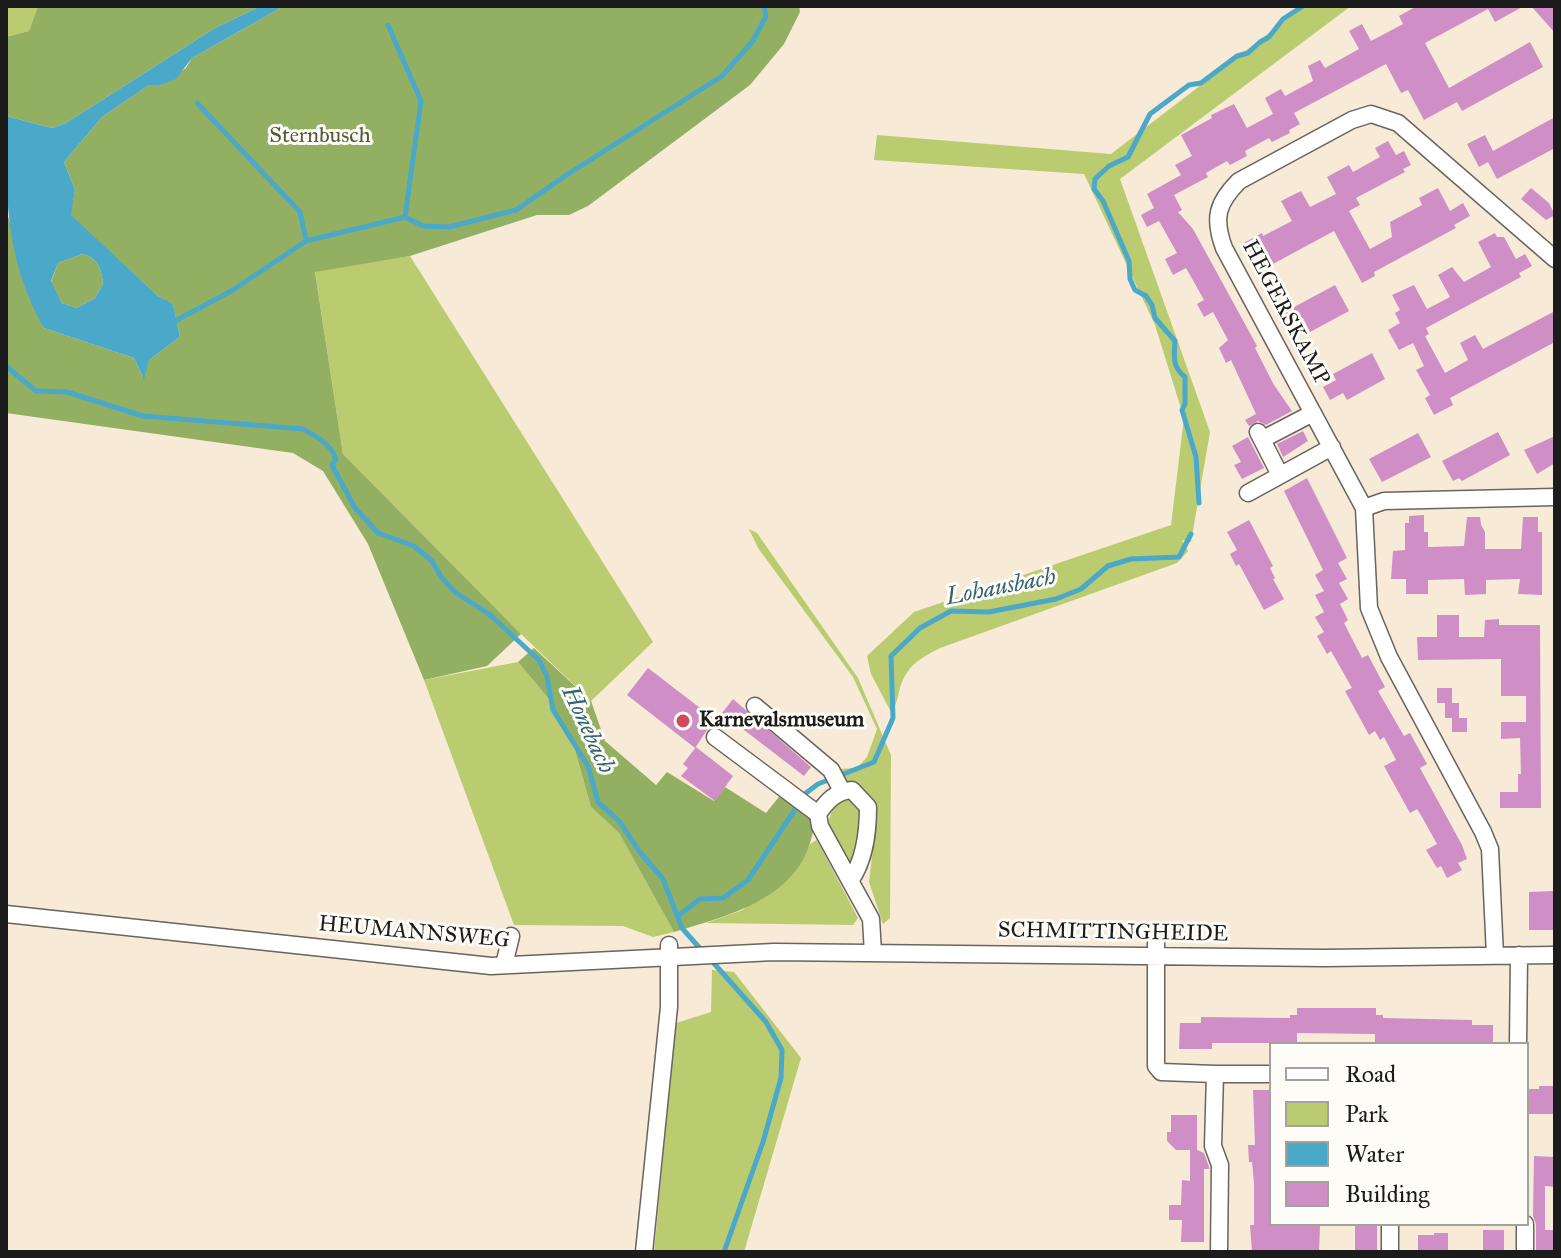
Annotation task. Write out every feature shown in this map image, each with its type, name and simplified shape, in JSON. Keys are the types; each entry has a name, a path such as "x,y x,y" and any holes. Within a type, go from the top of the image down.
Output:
{"street":[{"name":"HEGERSKAMP","path":"1495,956 1490,849 1389,657 1369,608 1364,508 1224,248 1218,230 1218,212 1226,195 1239,181 1352,120 1371,114 1398,123 1555,259"},
{"path":"1280,475 1262,435 1313,413"},
{"path":"1248,493 1332,447"},
{"path":"1364,508 1384,501 1555,497"},
{"path":"755,706 831,770 840,788"},
{"path":"715,737 815,811 820,826 871,919 873,953"},
{"path":"815,811 840,788"},
{"path":"840,788 852,790 868,807 860,866 850,881"},
{"name":"HEUMANNSWEG","path":"6,914 504,965 670,952"},
{"path":"504,965 511,936"},
{"path":"1156,947 1156,1066 1161,1072 1269,1074"},
{"name":"SCHMITTINGHEIDE","path":"670,952 688,957 1156,947 1325,958 1555,955"},
{"path":"644,1252 669,1007 670,952"},
{"path":"1518,1042 1519,955"},
{"path":"1215,1074 1213,1146 1220,1165 1219,1252"},
{"path":"1390,1226 1390,1252"},
{"path":"1525,1226 1525,1252"}],"green space":[{"path":"6,6 38,6 29,31 6,37"},
{"path":"38,6 261,6 215,28 66,123 52,128 6,116 6,37 29,31"},
{"name":"Sternbusch","path":"284,6 799,6 800,12 784,44 750,85 588,206 569,215 537,215 410,256 315,272 343,454 521,634 487,666 424,680 368,544 323,471 293,453 6,413 6,210 44,328 134,358 143,377 149,360 180,337 173,305 158,296 70,215 75,190 64,162 102,117 149,85 161,85 186,68 192,58"},
{"path":"1304,6 1351,6 1120,179 1210,432 1191,542 1182,540 1188,551 1177,563 934,651 909,670 891,712 871,674 867,656 914,612 1171,525 1184,418 1155,325 1084,174 874,160 877,135 1111,154"},
{"path":"82,254 98,264 103,284 95,298 77,308 62,303 51,282 58,263"},
{"path":"410,256 653,642 591,701 343,454 315,271"},
{"path":"749,529 757,533 858,678 891,755 890,918 883,924 869,882 877,815 868,799 845,783 838,769 857,768 867,757 877,729 853,677 758,548"},
{"path":"534,648 591,701 605,741 656,785 667,772 714,801 725,787 766,813 782,793 816,818 808,850 792,875 763,899 746,908 674,932 619,833 591,807 573,743 548,698 518,662"},
{"path":"518,662 548,698 573,743 591,807 619,833 674,932 653,937 623,926 514,925 424,680"},
{"path":"849,796 862,808 860,845 850,864 828,824 835,807"},
{"path":"817,840 858,918 853,925 706,923 743,910 801,863 810,844"},
{"path":"712,970 734,972 801,1058 744,1252 654,1252 676,1023 711,1012"}],"water":[{"path":"261,6 284,6 192,58 176,79 161,85 149,85 102,117 64,162 75,190 71,215 158,296 173,304 180,337 149,360 144,379 134,358 44,328 31,302 14,251 7,199 6,116 52,128 66,123 215,28","holes":["82,254 98,264 103,284 95,298 77,308 62,303 51,281 58,263"]}],"building":[{"path":"1417,6 1524,6 1495,22 1488,9 1425,43 1449,88 1530,42 1543,67 1462,111 1457,102 1424,120 1408,90 1401,93 1386,64 1294,113 1300,124 1289,130 1290,133 1272,142 1269,138 1245,151 1247,156 1230,165 1227,161 1206,173 1208,177 1174,195 1182,210 1178,212 1193,229 1257,346 1255,348 1274,385 1292,411 1266,425 1258,421 1249,426 1245,420 1256,414 1231,360 1226,363 1219,348 1228,340 1213,312 1204,317 1197,304 1204,300 1186,268 1173,275 1165,259 1177,253 1159,221 1147,227 1141,215 1154,208 1147,194 1181,175 1175,165 1192,156 1181,135 1234,104 1247,128 1273,114 1265,98 1281,89 1285,96 1313,81 1308,66 1320,60 1325,68 1359,49 1349,31 1362,24 1371,41 1403,24 1399,16"},
{"path":"1531,6 1555,6 1555,33"},
{"path":"1555,117 1555,148 1497,179 1488,162 1479,167 1467,144 1485,135 1493,151"},
{"path":"1388,141 1396,155 1404,151 1411,165 1403,169 1405,172 1356,198 1360,205 1349,211 1370,249 1392,237 1390,222 1422,205 1419,198 1438,188 1450,211 1463,203 1470,216 1454,225 1456,228 1374,272 1375,276 1362,283 1334,231 1273,264 1266,250 1252,258 1244,243 1292,221 1281,201 1301,191 1310,207 1336,194 1327,177 1349,165 1353,172 1380,157 1375,148"},
{"path":"1531,188 1549,203 1555,215 1546,220 1521,199"},
{"path":"1495,233 1497,237 1504,237 1516,259 1525,254 1532,266 1519,273 1521,277 1426,328 1429,334 1425,336 1445,373 1468,360 1460,343 1475,335 1483,349 1555,311 1555,342 1450,398 1453,405 1434,415 1425,398 1430,395 1416,370 1424,366 1413,343 1399,350 1388,330 1400,323 1395,313 1400,310 1392,295 1414,285 1427,309 1450,297 1438,275 1452,267 1464,282 1491,267 1478,242"},
{"path":"1335,285 1349,311 1310,332 1303,318 1290,326 1283,313"},
{"path":"1372,353 1385,379 1347,400 1343,393 1330,400 1323,387 1336,380 1333,374"},
{"path":"1303,431 1308,441 1283,457 1277,444"},
{"path":"1498,432 1510,455 1462,481 1459,478 1453,481 1442,461"},
{"path":"1418,433 1431,457 1382,482 1369,459"},
{"path":"1555,436 1555,463 1537,474 1524,450"},
{"path":"1248,437 1264,468 1242,479 1234,465 1241,462 1232,446"},
{"path":"1307,478 1347,558 1338,563 1347,579 1339,583 1348,599 1340,604 1348,620 1344,623 1362,658 1368,655 1385,687 1378,691 1404,736 1410,733 1427,764 1420,768 1467,859 1458,863 1462,870 1447,878 1426,850 1437,844 1422,817 1417,809 1410,813 1384,766 1396,760 1384,737 1380,740 1375,731 1369,735 1345,691 1352,688 1331,651 1327,654 1317,636 1324,632 1315,617 1324,612 1315,595 1324,591 1315,575 1323,570 1284,491"},
{"path":"1424,515 1428,547 1464,546 1467,517 1480,517 1485,532 1485,549 1521,549 1523,517 1538,517 1538,532 1542,532 1542,595 1518,594 1520,579 1486,580 1486,594 1465,595 1464,579 1428,580 1428,594 1406,594 1406,579 1391,579 1393,551 1405,550 1405,523 1409,523 1409,516"},
{"path":"1249,520 1273,566 1270,568 1273,579 1284,599 1264,610 1239,564 1236,566 1230,554 1237,550 1227,532"},
{"path":"1437,615 1459,615 1459,637 1484,637 1485,620 1499,619 1499,625 1540,625 1541,808 1500,808 1500,792 1518,792 1518,774 1521,774 1520,738 1501,739 1501,722 1526,722 1526,696 1501,696 1501,659 1418,660 1417,637 1437,637"},
{"path":"648,668 717,721 695,748 627,695"},
{"path":"1437,688 1452,688 1452,703 1459,703 1459,718 1467,718 1467,732 1452,732 1452,718 1445,718 1445,703 1437,703"},
{"path":"733,699 811,767 804,776 722,713"},
{"path":"696,747 733,776 715,801 681,776 688,768 683,764"},
{"path":"1555,891 1555,930 1529,930 1529,892"},
{"path":"1297,1008 1376,1008 1376,1015 1383,1015 1383,1018 1472,1020 1472,1025 1493,1025 1493,1042 1375,1042 1375,1034 1297,1033 1297,1042 1212,1043 1212,1049 1179,1049 1180,1023 1201,1023 1201,1017 1290,1018 1290,1015 1297,1015"},
{"path":"1539,1086 1555,1086 1555,1114 1529,1114 1529,1089 1539,1089"},
{"path":"1253,1090 1269,1090 1269,1226 1320,1226 1319,1252 1252,1251 1250,1225 1254,1225 1254,1183 1248,1145 1255,1145"},
{"path":"1171,1115 1197,1115 1197,1150 1204,1153 1209,1167 1204,1169 1204,1242 1181,1242 1182,1220 1169,1220 1169,1205 1181,1205 1182,1180 1190,1181 1190,1150 1176,1150 1167,1141 1167,1132 1171,1132"},
{"path":"1534,1156 1555,1157 1555,1187 1545,1186 1545,1230 1555,1230 1555,1252 1536,1252"},
{"path":"1355,1226 1377,1226 1377,1252 1355,1252"},
{"path":"1483,1230 1504,1230 1504,1252 1483,1252"},
{"path":"1448,1233 1448,1252 1418,1252 1418,1235"}],"waterway":[{"path":"177,320 233,290 306,241 405,217 423,226 449,227 516,210 722,76 753,41 766,16 764,6"},
{"name":"Lohausbach","path":"1199,503 1196,457 1182,410 1185,404 1185,377 1176,365 1175,341 1155,318 1146,296 1135,290 1130,279 1129,261 1103,201 1094,189 1095,179 1109,166 1128,157 1150,114 1189,85 1201,83 1237,56 1248,53 1269,37 1283,19 1303,6"},
{"path":"388,25 421,101 405,217"},
{"path":"197,103 300,212 306,240"},
{"name":"Honebach","path":"6,366 36,391 67,392 143,416 303,429 322,441 334,454 336,459 332,465 355,508 378,533 414,546 432,561 456,593 489,614 539,660 547,676 553,710 588,766 598,802 620,822 663,879 682,928 704,953"},
{"name":"Lohausbach","path":"678,916 700,899 723,898 748,880 806,793 818,784 874,762 893,718 891,656 920,628 951,611 989,612 1056,599 1081,589 1108,566 1131,559 1179,557 1191,534"},
{"name":"Honebach","path":"711,960 766,1022 782,1050 781,1078 763,1142 724,1252"}],"place":[{"name":"Karnevalsmuseum","path":"683,721"}]}
